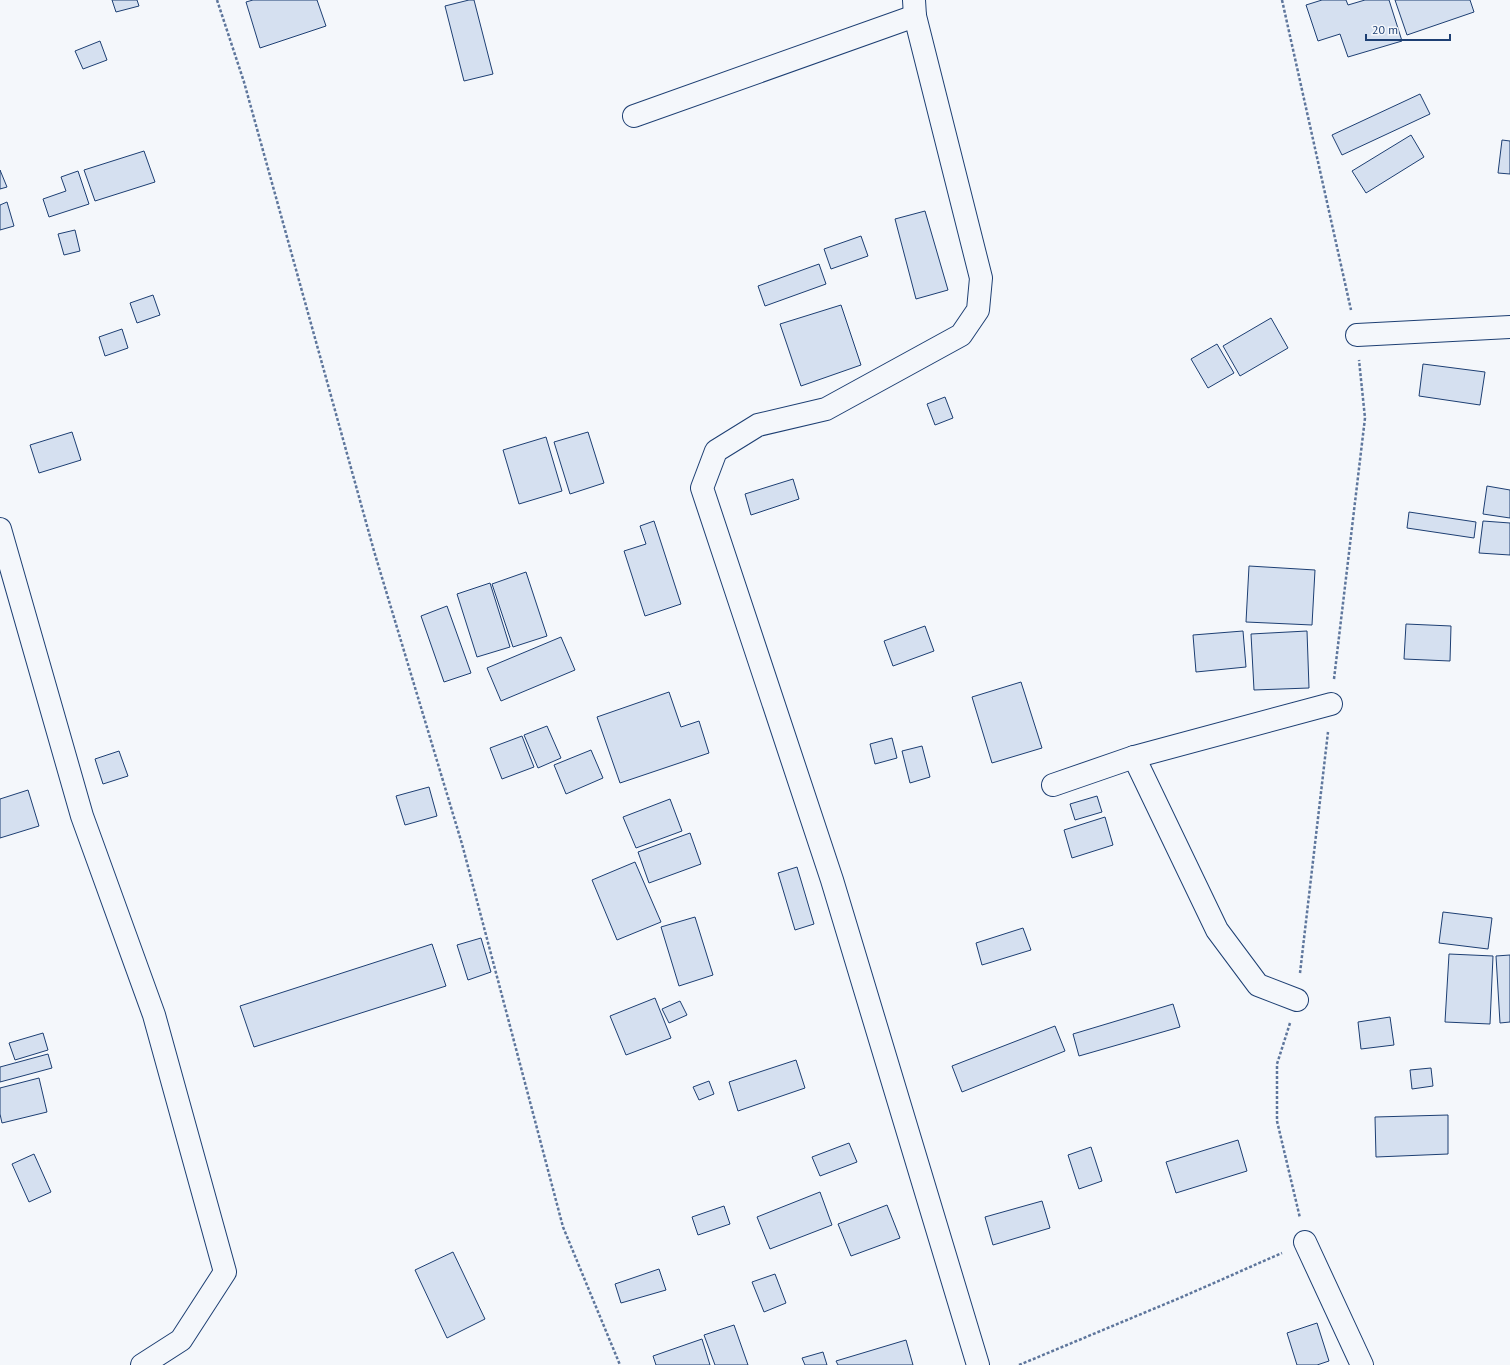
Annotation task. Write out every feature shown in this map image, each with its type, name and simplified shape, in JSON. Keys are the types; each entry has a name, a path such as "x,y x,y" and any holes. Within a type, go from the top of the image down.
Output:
{"street":[{"path":"634,116 914,8 981,278 978,310 961,335 826,409 758,425 716,451 702,488 832,880 978,1365"},
{"path":"1357,335 1510,328"},
{"path":"0,529 82,816 154,1015 225,1272 181,1340 142,1365"},
{"path":"1053,785 1134,757 1331,704"},
{"path":"1134,757 1217,930 1258,985 1297,1000"},
{"path":"1305,1242 1362,1365"}],"path":[{"path":"217,0 244,82 374,551 462,844 563,1227 620,1365"},
{"path":"1019,1365 1182,1297 1305,1242 1277,1121 1277,1064 1297,1000 1365,418 1357,335 1282,0"}],"building":[{"path":"112,0 137,0 139,6 116,12"},
{"path":"253,0 317,0 326,26 260,48 246,2"},
{"path":"474,0 493,74 464,81 445,6"},
{"path":"1322,0 1346,0 1348,5 1365,0 1389,0 1402,41 1348,57 1340,34 1318,41 1306,5"},
{"path":"1395,0 1470,0 1474,12 1407,35"},
{"path":"100,41 107,60 83,69 75,51"},
{"path":"1420,94 1430,114 1342,155 1332,135"},
{"path":"1411,135 1424,157 1366,193 1352,171"},
{"path":"1502,140 1510,141 1510,174 1498,173"},
{"path":"144,151 155,182 95,201 84,170"},
{"path":"0,170 7,187 0,189"},
{"path":"78,171 89,204 49,217 43,199 66,191 61,177"},
{"path":"7,202 14,226 0,230 0,205"},
{"path":"925,211 948,290 916,299 895,219"},
{"path":"75,230 80,251 64,255 58,234"},
{"path":"861,236 868,256 831,269 824,249"},
{"path":"819,264 826,284 765,306 758,286"},
{"path":"153,295 160,315 137,323 130,303"},
{"path":"841,305 861,365 801,386 780,324"},
{"path":"1271,318 1288,348 1240,376 1223,346"},
{"path":"122,329 128,348 105,356 99,337"},
{"path":"1217,344 1234,373 1208,388 1191,359"},
{"path":"1423,364 1485,372 1480,405 1419,396"},
{"path":"945,397 953,418 935,425 927,404"},
{"path":"72,432 81,460 39,473 30,445"},
{"path":"588,432 604,483 570,494 554,442"},
{"path":"546,437 562,491 519,504 503,450"},
{"path":"793,479 799,499 751,515 745,494"},
{"path":"1487,486 1510,490 1510,518 1483,514"},
{"path":"1409,512 1476,522 1474,538 1407,528"},
{"path":"654,521 681,604 645,616 624,551 646,544 640,526"},
{"path":"1483,521 1510,523 1510,555 1479,553"},
{"path":"1249,566 1315,570 1312,625 1246,622"},
{"path":"526,572 547,636 513,647 492,584"},
{"path":"490,583 510,647 477,657 457,594"},
{"path":"447,606 471,673 444,682 421,616"},
{"path":"1406,624 1451,626 1450,661 1404,659"},
{"path":"925,626 934,651 893,666 884,641"},
{"path":"1243,631 1246,667 1196,672 1193,635"},
{"path":"1307,631 1309,688 1254,690 1251,634"},
{"path":"561,637 575,670 501,701 487,668"},
{"path":"1021,682 1042,748 992,763 972,697"},
{"path":"669,692 681,727 699,721 709,753 620,783 597,717"},
{"path":"547,726 561,758 538,768 524,735"},
{"path":"522,736 534,767 502,779 490,748"},
{"path":"892,738 897,758 875,764 870,744"},
{"path":"922,746 930,777 910,783 902,751"},
{"path":"591,750 603,778 566,794 554,765"},
{"path":"119,751 128,776 103,784 95,759"},
{"path":"429,787 437,816 405,825 396,796"},
{"path":"28,790 39,826 0,838 0,799"},
{"path":"1097,796 1102,812 1075,820 1070,804"},
{"path":"670,799 682,831 636,848 623,817"},
{"path":"1105,817 1113,845 1072,858 1064,830"},
{"path":"690,833 701,864 649,883 638,852"},
{"path":"635,862 661,922 617,940 592,880"},
{"path":"797,867 814,924 795,930 778,873"},
{"path":"1443,912 1492,918 1488,949 1439,943"},
{"path":"695,917 713,975 679,986 661,927"},
{"path":"1023,928 1031,950 982,965 976,943"},
{"path":"481,938 491,972 468,980 457,945"},
{"path":"432,944 446,986 254,1047 240,1006"},
{"path":"1449,954 1493,956 1490,1024 1445,1022"},
{"path":"1510,955 1510,1022 1500,1023 1496,956"},
{"path":"655,998 671,1038 626,1055 610,1016"},
{"path":"680,1001 687,1015 669,1023 662,1009"},
{"path":"1173,1004 1180,1027 1079,1056 1073,1034"},
{"path":"1390,1017 1394,1045 1361,1049 1358,1022"},
{"path":"1055,1026 1065,1051 962,1092 952,1066"},
{"path":"43,1033 48,1050 15,1060 9,1043"},
{"path":"48,1054 52,1068 0,1082 0,1067"},
{"path":"796,1060 805,1088 738,1111 729,1082"},
{"path":"1431,1068 1433,1086 1412,1089 1410,1070"},
{"path":"39,1078 47,1112 2,1123 0,1114 0,1088"},
{"path":"709,1081 714,1094 699,1100 693,1087"},
{"path":"1448,1115 1448,1154 1376,1157 1375,1117"},
{"path":"1238,1140 1247,1171 1176,1193 1166,1162"},
{"path":"849,1143 857,1162 820,1176 812,1157"},
{"path":"1091,1147 1102,1181 1079,1189 1068,1155"},
{"path":"34,1154 51,1192 29,1202 12,1164"},
{"path":"820,1192 832,1225 770,1249 757,1217"},
{"path":"1042,1201 1050,1228 993,1245 985,1217"},
{"path":"887,1205 900,1238 851,1256 838,1224"},
{"path":"724,1206 730,1224 698,1235 692,1217"},
{"path":"453,1252 485,1319 447,1338 415,1270"},
{"path":"659,1269 666,1290 621,1303 615,1284"},
{"path":"775,1274 786,1303 764,1312 752,1282"},
{"path":"1317,1323 1329,1361 1317,1365 1297,1365 1287,1333"},
{"path":"734,1325 748,1365 715,1365 704,1335"},
{"path":"702,1339 710,1365 656,1365 653,1356"},
{"path":"906,1340 913,1365 838,1365 836,1361"},
{"path":"823,1352 827,1365 805,1365 802,1358"}]}
